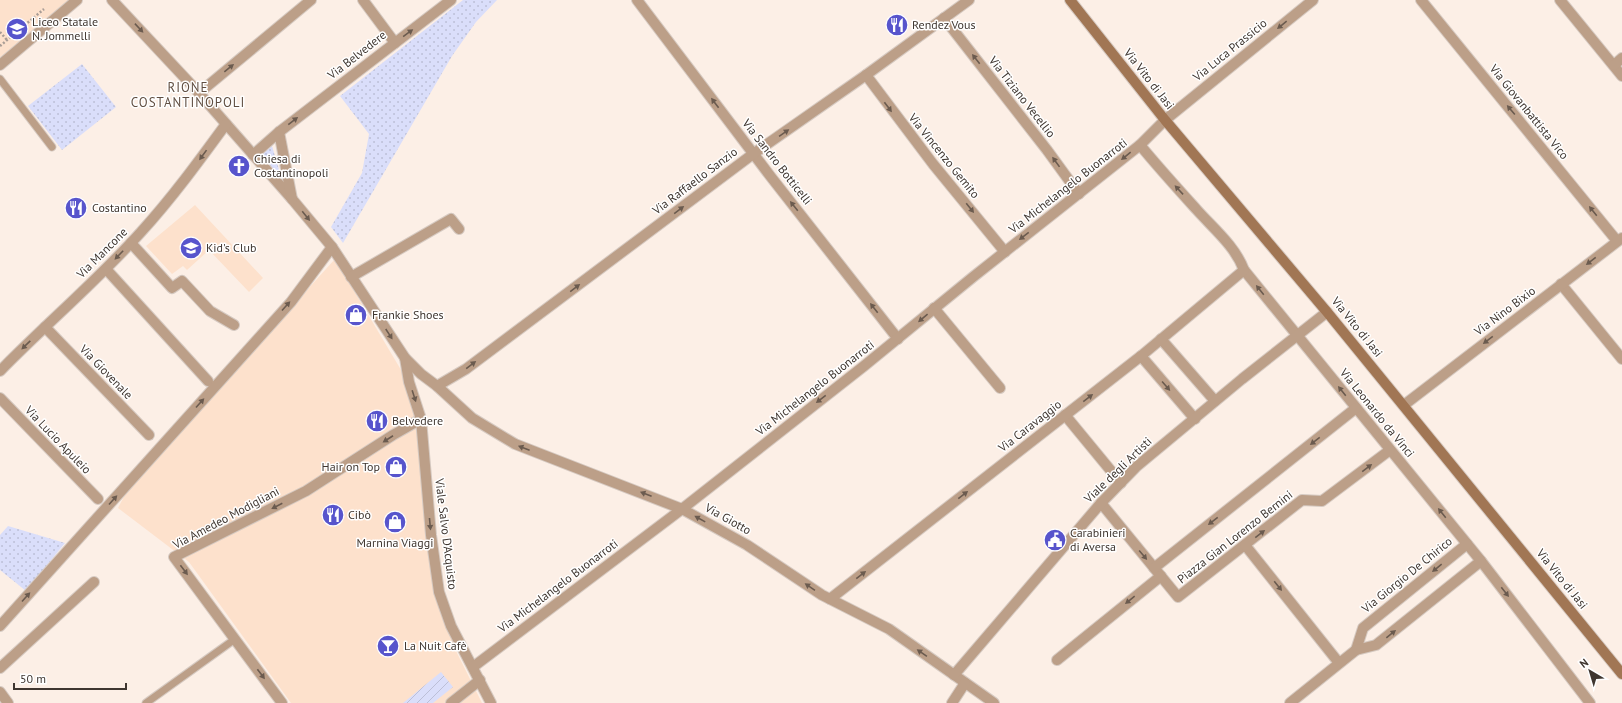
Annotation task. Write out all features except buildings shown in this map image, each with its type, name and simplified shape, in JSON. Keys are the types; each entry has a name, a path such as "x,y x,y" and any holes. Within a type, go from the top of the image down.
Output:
{"street":[{"path":"0,65 77,0"},
{"path":"112,0 199,93 332,247 405,358"},
{"path":"199,93 311,0"},
{"path":"363,0 395,42"},
{"name":"Via Belvedere","path":"253,155 279,132 451,0"},
{"name":"Via Sandro Botticelli","path":"637,0 753,154 898,339"},
{"name":"Via Raffaello Sanzio","path":"437,386 466,369 753,154 866,75 969,0"},
{"name":"Via Vito di Jasi","path":"1070,0 1164,120 1404,405 1622,674"},
{"name":"Via Luca Prassicio","path":"1164,120 1313,0"},
{"name":"Via Giovanbattista Vico","path":"1421,0 1620,239"},
{"path":"1560,0 1622,76"},
{"name":"Via Tiziano Vecellio","path":"944,18 1042,144 1078,194"},
{"path":"1614,65 1622,58"},
{"name":"Via Vincenzo Gemito","path":"866,75 933,164 1005,252"},
{"name":"Via Michelangelo Buonarroti","path":"473,667 682,508 898,339 934,308 1140,145 1164,120"},
{"name":"Via Mancone","path":"0,371 131,243 196,165 226,124"},
{"path":"279,132 292,199"},
{"name":"Via Leonardo da Vinci","path":"1140,145 1162,172 1227,241 1244,270 1481,561 1590,703"},
{"path":"351,277 451,219 459,229"},
{"name":"Via Nino Bixio","path":"1404,405 1620,239"},
{"path":"131,243 172,288 182,281 210,311 234,325"},
{"path":"0,626 291,302 332,247"},
{"path":"106,269 208,381"},
{"name":"Via Caravaggio","path":"830,599 1141,356 1244,270"},
{"path":"1561,284 1622,359"},
{"path":"934,308 1000,388"},
{"name":"Viale degli Artisti","path":"954,676 1100,503 1136,467 1327,312"},
{"name":"Via Giovenale","path":"45,327 149,435"},
{"path":"1161,339 1215,402"},
{"path":"1141,356 1195,419"},
{"name":"Via Giotto","path":"405,358 421,374 437,386 472,418 515,444 682,508 747,545 822,595 889,629 994,703"},
{"name":"Viale Salvo D'Acquisto","path":"405,358 409,382 421,419 431,535 439,592 451,626 491,703"},
{"name":"Via Lucio Apuleio","path":"0,398 98,499"},
{"name":"Piazza Gian Lorenzo Bernini","path":"1056,660 1157,572 1356,408"},
{"path":"1065,415 1121,483"},
{"name":"Via Amedeo Modigliani","path":"282,703 174,557 306,491 393,435 421,419"},
{"name":"Piazza Gian Lorenzo Bernini","path":"1100,503 1178,597 1302,500 1322,501 1390,450"},
{"name":"Via Giorgio De Chirico","path":"1356,650 1362,628 1467,544"},
{"path":"1245,545 1339,663"},
{"path":"1290,703 1356,650 1376,645 1481,561"},
{"path":"0,668 94,582"},
{"path":"451,703 480,680"},
{"path":"952,703 965,683"},
{"path":"0,692 8,703"}],"lane":[{"path":"0,79 52,147"},
{"path":"146,703 235,639"}],"path":[{"path":"0,46 49,5"},
{"path":"0,32 7,40"}],"shaded area":[{"name":"Liceo Statale N. Jommelli","path":"0,0 69,0 0,58"},
{"path":"463,0 497,0 476,22 452,56 343,243 331,227 362,173 369,134 340,96"},
{"path":"82,64 116,107 62,150 28,106"},
{"path":"272,146 283,183 258,157"},
{"name":"Kid's Club","path":"195,205 263,278 249,292 209,250 187,270 183,266 172,274 146,246"},
{"path":"335,259 407,380 415,411 435,593 457,653 482,703 291,703 189,562 118,508 129,487"},
{"path":"8,526 65,543 26,591 0,570 0,535"},
{"path":"441,672 453,687 433,703 403,703"}],"place":[{"name":"Rendez Vous","path":"897,25"},
{"name":"Liceo Statale N. Jommelli","path":"17,29"},
{"name":"Chiesa di Costantinopoli","path":"239,166"},
{"name":"Costantino","path":"76,208"},
{"name":"Kid's Club","path":"191,248"},
{"name":"Frankie Shoes","path":"356,315"},
{"name":"Belvedere","path":"377,421"},
{"name":"Hair on Top","path":"396,467"},
{"name":"Cibò","path":"333,515"},
{"name":"Marnina Viaggi","path":"395,522"},
{"name":"Carabinieri di Aversa","path":"1055,540"},
{"name":"La Nuit Cafè","path":"388,646"}],"district":[{"name":"RIONE COSTANTINOPOLI","path":"188,94"}]}
